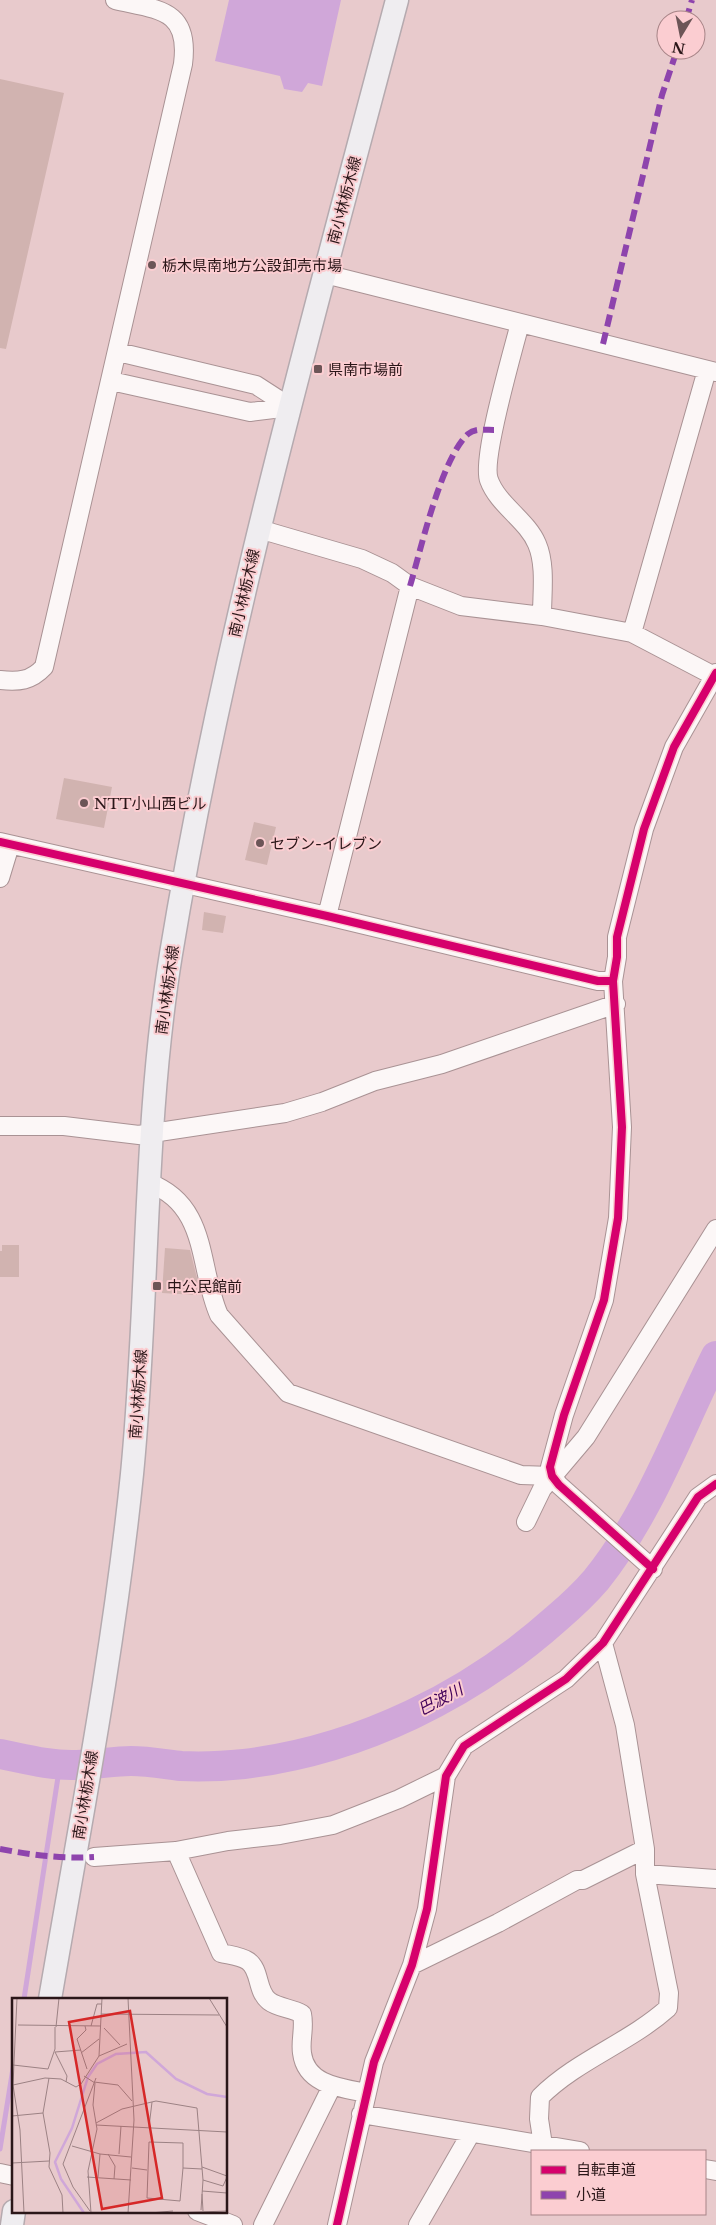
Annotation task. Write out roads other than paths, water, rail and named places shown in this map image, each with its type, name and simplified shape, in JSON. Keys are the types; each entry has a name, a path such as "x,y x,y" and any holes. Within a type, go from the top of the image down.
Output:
{"main road":[{"name":"南小林栃木線","path":"50,1998 84,1860 98,1717 117,1595 132,1474 138,1409 151,1133 162,1023 184,885 211,740 259,529 396,0"},
{"path":"12,2225 14,2212"}],"street":[{"path":"0,680 25,681 36,675 44,667 183,64 186,45 183,31 172,18 158,10 115,0"},
{"path":"325,274 712,371 632,634"},
{"path":"520,323 487,466 489,480 537,542 542,558 542,616"},
{"path":"118,352 256,385 290,407"},
{"path":"111,381 250,412 290,407"},
{"path":"259,529 362,559 392,573 410,586 462,606 542,616 632,634 716,675 674,747 644,830 617,937 617,956 613,981 616,1004 622,1127 618,1218 604,1300 564,1415 550,1467 555,1480 649,1566"},
{"path":"327,916 410,586"},
{"path":"0,878 5,843 327,916 598,981 613,981"},
{"path":"0,1126 64,1126 99,1129 128,1135 285,1113 322,1102 375,1081 442,1064 616,1004"},
{"path":"149,1183 171,1194 195,1227 201,1242 214,1303 219,1315 288,1393 521,1475 555,1480"},
{"path":"526,1522 542,1489 555,1480 586,1437 716,1229"},
{"path":"337,2225 374,2062 412,1965 427,1909 446,1776 464,1746 566,1679 603,1643 649,1566 698,1497 716,1484"},
{"path":"543,2145 539,2119 540,2097 554,2083 638,2030 668,2008 669,1993 645,1874 645,1849 625,1725 603,1643"},
{"path":"84,1860 176,1851 333,1825 399,1799 446,1776"},
{"path":"412,1965 498,1923 577,1880 583,1880 645,1849"},
{"path":"176,1851 221,1953 248,1960 255,1970 261,1992 270,2002 302,2014 304,2024 302,2052 308,2070 314,2077 332,2086 367,2093"},
{"path":"645,1874 716,1879"},
{"path":"263,2225 332,2086"},
{"path":"361,2114 574,2150"},
{"path":"418,2225 471,2133"},
{"path":"200,2212 233,2225"}],"waterway":[{"name":"巴波川","path":"0,1754 38,1762 67,1765 131,1761 181,1766 244,1764 287,1757 330,1746 412,1715 451,1694 524,1646 567,1609 596,1580 615,1554 648,1500 716,1356"},
{"path":"24,1998 60,1764"},
{"path":"0,2149 12,2074"}],"place":[{"name":"栃木県南地方公設卸売市場","path":"152,265"},
{"name":"県南市場前","path":"318,369"},
{"name":"NTT小山西ビル","path":"84,803"},
{"name":"セブン-イレブン","path":"260,843"},
{"name":"中公民館前","path":"157,1286"}]}
